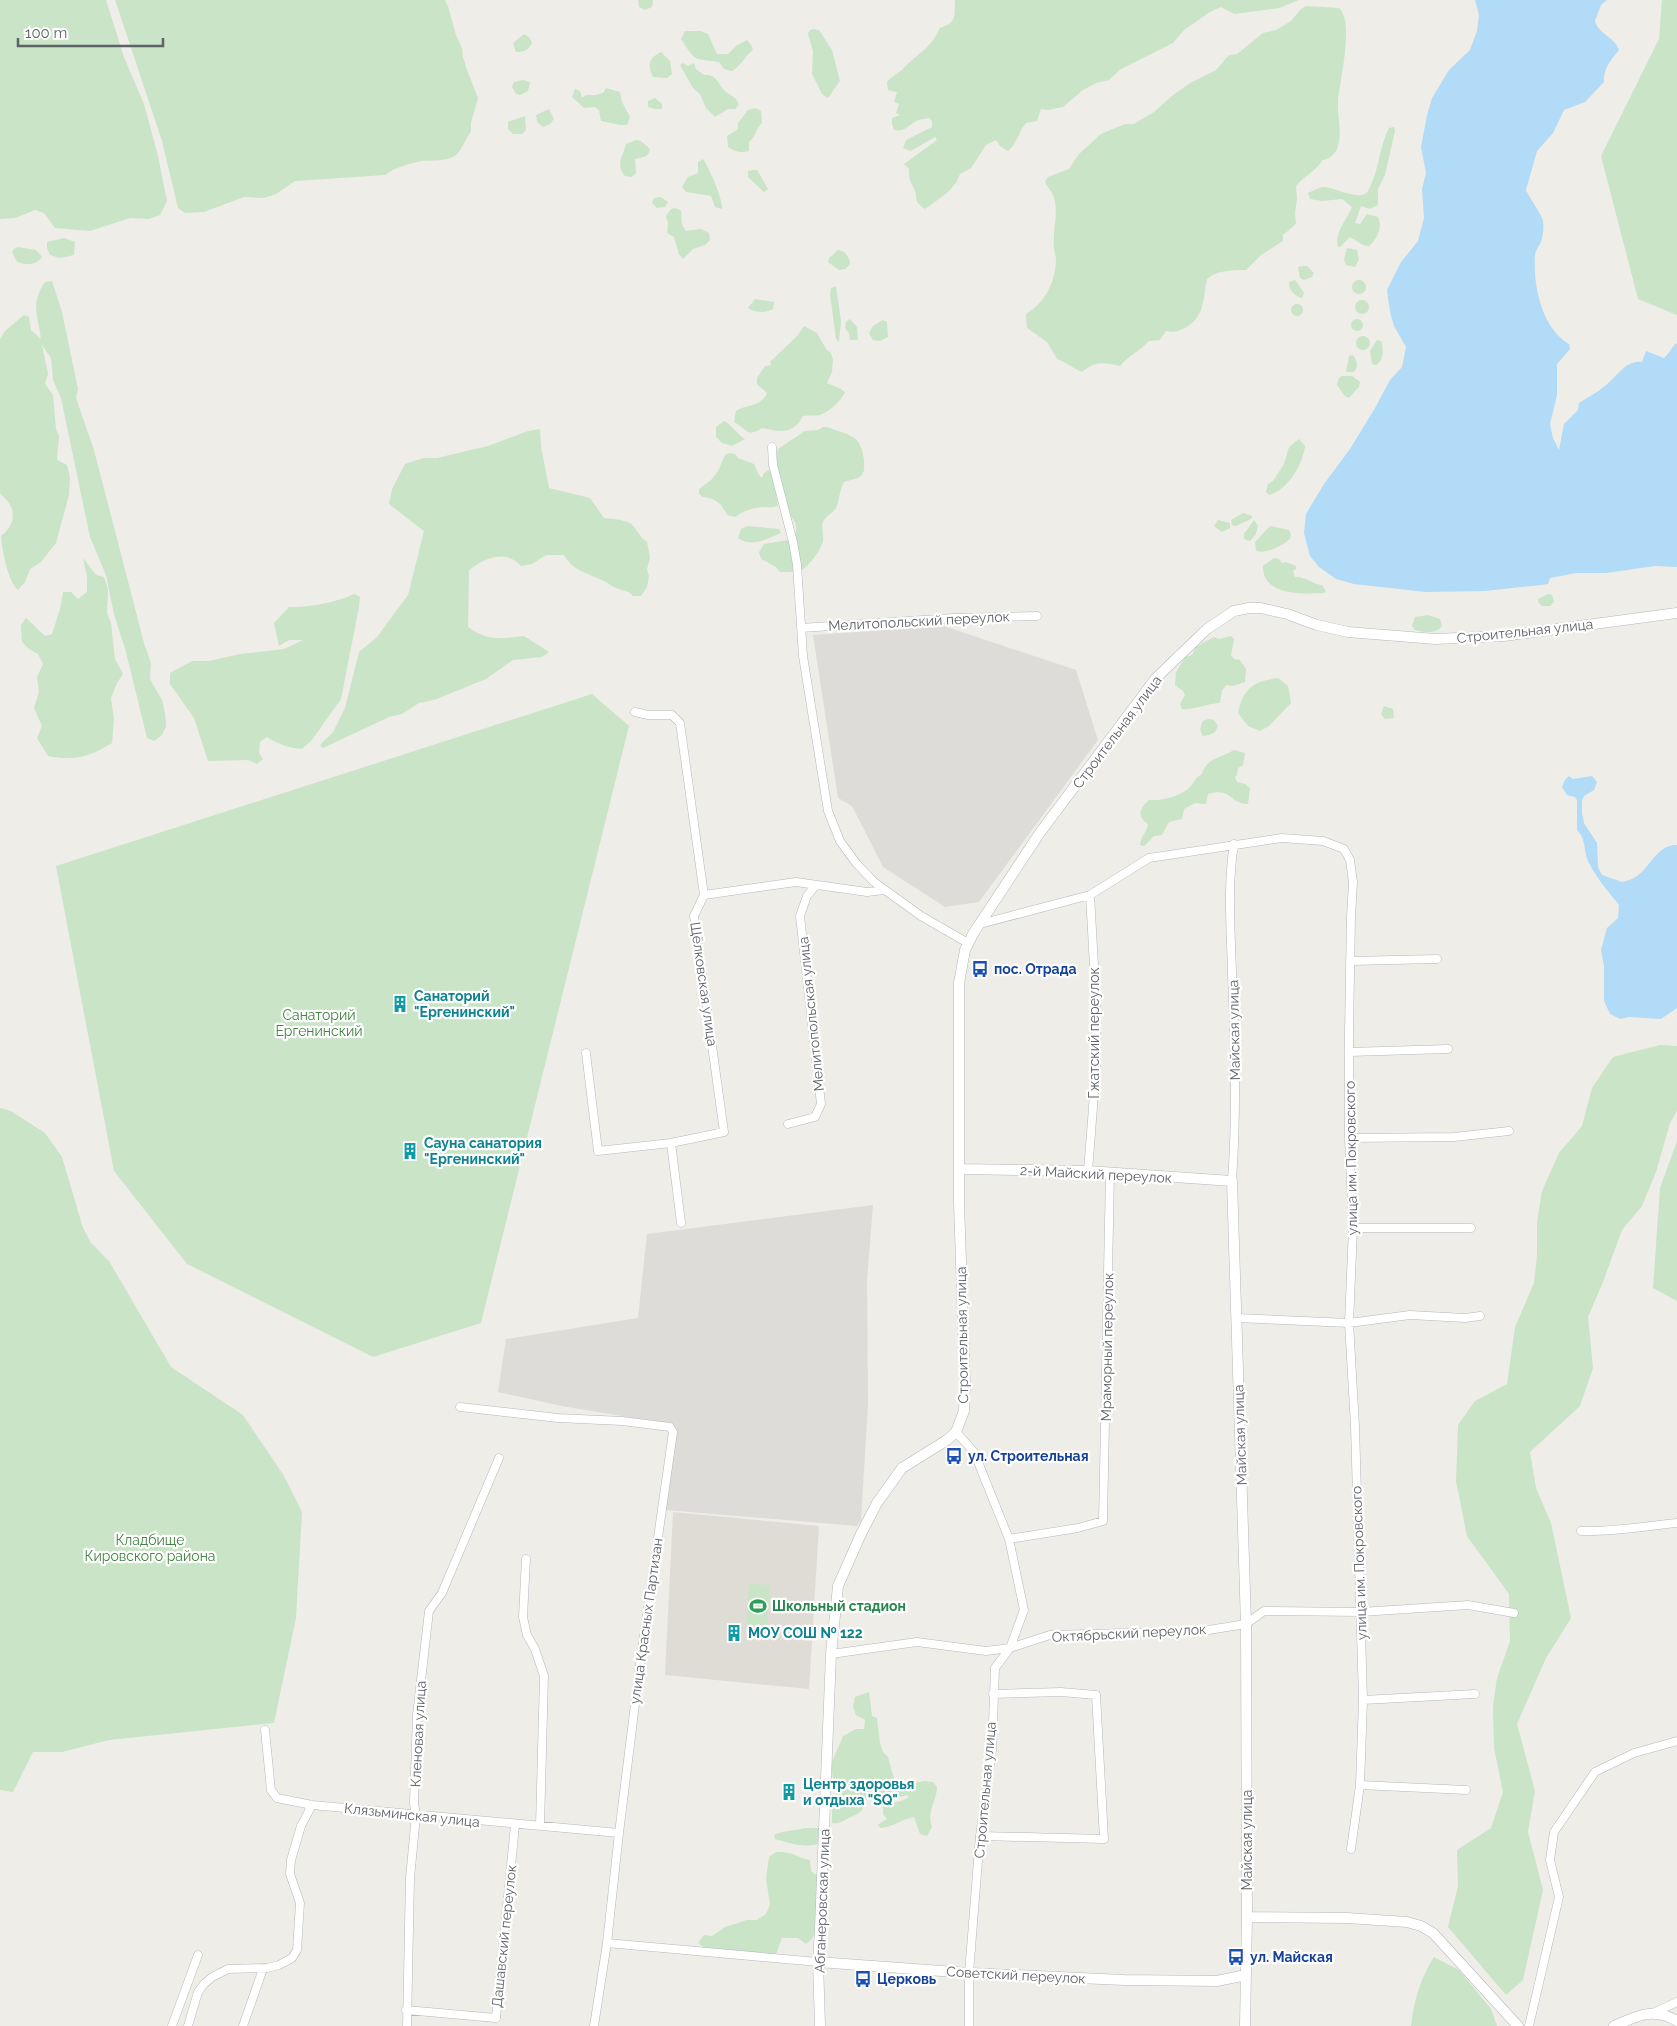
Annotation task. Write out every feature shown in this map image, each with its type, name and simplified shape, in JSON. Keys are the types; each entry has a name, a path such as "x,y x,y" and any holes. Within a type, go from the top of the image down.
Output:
{"street":[{"path":"772,447 773,466 794,542 801,628 828,811 840,841 856,863 884,890 921,916 968,943"},
{"name":"Строительная улица","path":"969,2026 969,1973 980,1836 992,1750 995,1668 1010,1648 1024,1610 1009,1539 974,1452 956,1432 964,1411 965,1384 959,1202 959,982 960,970 968,943 1040,834 1156,678 1207,629 1234,611 1261,608 1348,632 1435,639 1504,636 1677,613"},
{"name":"Мелитопольский переулок","path":"801,628 954,618 1037,616"},
{"path":"635,712 648,715 672,715 680,723 704,895 796,882 867,892 884,890"},
{"name":"улица им. Покровского","path":"980,924 1090,894 1149,858 1282,838 1323,842 1344,849 1350,860 1353,882 1350,962 1349,1138 1353,1228 1349,1324 1363,1612 1363,1700 1360,1785 1351,1849"},
{"name":"Майская улица","path":"1234,844 1230,878 1235,1069 1235,1138 1232,1181 1246,1624 1247,1917 1245,2026"},
{"name":"Мелитопольская улица","path":"788,1124 815,1117 821,1104 800,916 807,896 816,885"},
{"name":"Гжатский переулок","path":"1088,1171 1096,1069 1096,1001 1090,894"},
{"name":"Щёлковская улица","path":"671,1143 724,1132 694,916 704,895"},
{"path":"1350,962 1437,960"},
{"path":"1349,1052 1448,1049"},
{"path":"586,1053 598,1152 671,1143 681,1223"},
{"path":"1349,1138 1454,1137 1510,1131"},
{"name":"2-й Майский переулок","path":"960,1169 1088,1171 1232,1181"},
{"name":"Мраморный переулок","path":"1009,1539 1078,1528 1103,1521 1110,1173"},
{"path":"1353,1228 1471,1228"},
{"path":"1236,1318 1349,1324 1410,1314 1465,1318 1480,1316"},
{"name":"улица Красных Партизан","path":"460,1407 558,1418 649,1424 670,1427 673,1432 640,1664 618,1832 607,1942 594,2026"},
{"name":"Абганеровская улица","path":"820,2026 818,1962 831,1654 838,1586 860,1534 902,1468 947,1440 956,1432"},
{"name":"Кленовая улица","path":"407,2026 410,1878 416,1815 414,1803 417,1715 429,1611 442,1593 499,1458"},
{"path":"1581,1531 1602,1532 1629,1527 1677,1523"},
{"path":"526,1559 523,1617 527,1635 535,1649 544,1676 540,1826"},
{"name":"Октябрьский переулок","path":"831,1654 917,1642 986,1651 1010,1648 1050,1635 1202,1631 1246,1624 1264,1611 1363,1612 1468,1605 1514,1613"},
{"path":"980,1836 1104,1839 1096,1695 1061,1692 993,1694"},
{"path":"1363,1700 1475,1694"},
{"name":"Клязьминская улица","path":"265,1730 271,1790 277,1798 312,1805 618,1832"},
{"path":"1529,2026 1559,1897 1550,1860 1554,1832 1595,1772 1634,1753 1677,1740"},
{"path":"1360,1785 1466,1790"},
{"path":"188,2026 198,1992 204,1984 228,1969 263,1968 279,1965 292,1958 297,1950 300,1903 290,1874 291,1860 301,1826 312,1805"},
{"name":"Дашавский переулок","path":"406,2010 496,2018 515,1824"},
{"path":"1247,1917 1357,1919 1407,1922 1422,1926 1432,1933 1518,2026"},
{"name":"Советский переулок","path":"607,1942 818,1962 969,1973 1124,1980 1217,1981 1246,1975"},
{"path":"172,2026 198,1955"},
{"path":"243,2026 263,1968"},
{"path":"1614,2026 1653,2013 1677,2002"},
{"path":"1653,2013 1666,2014 1677,2021"}],"shaded area":[{"path":"944,626 1076,670 1098,740 979,902 945,907 883,867 852,806 838,798 813,635"},
{"path":"873,1205 867,1280 868,1404 861,1521 857,1526 666,1510 674,1430 670,1424 562,1406 498,1392 506,1339 638,1318 647,1234"},
{"path":"673,1512 819,1526 809,1689 665,1675"}],"green space":[{"path":"0,0 106,0 124,57 144,104 158,156 167,201 160,215 149,219 130,218 90,231 55,228 44,213 35,210 15,218 0,219"},
{"path":"115,0 445,0 478,98 471,123 471,132 458,153 448,159 411,163 385,175 295,181 276,194 264,198 244,197 204,212 185,213 178,208 162,141"},
{"path":"638,0 653,0 652,7 645,10 639,7"},
{"path":"955,0 1299,0 1279,8 1234,14 1221,7 1210,12 1184,30 1173,43 1121,69 1109,80 1096,83 1083,90 1063,107 1048,110 1041,109 1037,121 1026,123 1014,145 1008,151 1000,146 996,140 986,145 971,168 960,174 956,183 947,193 925,209 917,201 909,169 904,164 937,140 935,137 911,151 903,148 906,140 932,127 932,121 929,118 919,120 904,129 894,130 892,118 900,115 896,113 899,104 894,102 897,92 888,90 887,82 927,47 940,28 952,21 955,14"},
{"path":"1662,0 1677,0 1677,315 1638,299 1601,156 1659,39"},
{"path":"1306,6 1339,8 1344,15 1346,38 1338,102 1339,143 1333,155 1323,160 1296,186 1296,224 1283,235 1283,241 1261,255 1246,270 1220,272 1207,279 1200,313 1192,324 1178,331 1166,331 1160,340 1149,341 1120,366 1100,363 1086,368 1082,372 1057,359 1047,342 1027,328 1026,314 1044,298 1054,275 1056,217 1053,194 1045,182 1048,177 1069,169 1079,154 1101,134 1125,124 1134,124 1154,112 1190,83 1216,70 1229,55 1237,54 1263,33 1276,30 1291,21"},
{"path":"812,29 819,30 832,50 840,81 828,98 822,94 812,74 813,51 808,34"},
{"path":"685,31 701,31 708,34 717,54 728,54 736,46 747,40 753,50 732,71 724,69 719,62 699,59 693,56 681,39"},
{"path":"524,34 530,38 532,43 526,50 516,52 513,43"},
{"path":"661,52 670,61 672,74 667,78 653,77 650,69 650,62"},
{"path":"683,63 688,66 694,63 696,69 704,75 715,78 725,91 735,98 739,105 735,109 728,109 715,117 706,108 700,94 693,88 680,65"},
{"path":"523,80 530,82 528,91 520,95 516,94 512,87 514,82"},
{"path":"606,88 620,92 622,102 630,117 627,125 601,121 599,110 595,107 584,108 572,97 575,89 580,91 582,98 586,95 603,93"},
{"path":"655,98 662,104 662,109 648,107 648,101"},
{"path":"756,108 761,111 762,123 749,142 749,151 738,152 728,147 727,136 738,129 738,123 748,110"},
{"path":"549,109 554,119 550,124 543,127 537,122 536,115"},
{"path":"525,116 526,130 522,134 513,134 508,129 508,122"},
{"path":"1394,127 1395,131 1385,175 1378,189 1378,205 1370,209 1361,206 1355,223 1360,224 1367,214 1378,217 1380,225 1377,236 1369,246 1363,245 1350,237 1338,247 1339,231 1352,207 1342,199 1322,201 1310,199 1308,193 1322,187 1327,187 1354,195 1365,194 1374,177 1387,132 1389,128"},
{"path":"636,140 641,141 650,149 645,157 635,159 636,173 632,177 625,176 620,164 622,157 626,144"},
{"path":"703,159 718,191 722,209 715,207 711,196 686,192 682,187 688,177 698,173 698,162"},
{"path":"757,170 768,189 764,192 748,177 748,171"},
{"path":"661,197 668,202 665,207 657,208 652,203 654,198"},
{"path":"674,208 681,210 682,225 686,231 701,229 709,233 710,240 705,245 693,249 683,259 679,254 674,237 667,233 668,223 666,216"},
{"path":"64,238 75,242 74,255 60,258 50,255 47,242"},
{"path":"18,247 36,250 42,257 37,262 31,264 17,262 12,252"},
{"path":"1347,248 1357,250 1359,260 1355,267 1346,265 1344,260"},
{"path":"838,250 845,253 849,259 850,264 845,269 839,270 828,262 829,258"},
{"path":"1307,266 1314,273 1312,277 1304,280 1300,278 1298,267"},
{"path":"1295,280 1304,293 1302,298 1291,290 1289,282"},
{"path":"1359,280 1364,282 1366,287 1364,292 1359,294 1354,292 1352,287 1354,282"},
{"path":"52,281 62,312 78,389 76,398 94,450 144,643 151,663 150,679 162,700 165,713 166,727 162,735 154,741 147,738 126,652 114,614 106,575 90,537 61,398 53,380 51,358 42,345 48,374 45,384 53,395 56,429 59,436 57,460 67,465 70,477 69,495 56,543 41,562 30,569 25,582 18,590 8,573 4,557 1,536 10,526 13,515 10,504 0,494 0,339 5,331 24,315 29,317 31,330 41,339 36,303 45,282"},
{"path":"836,286 841,321 839,342 836,339 830,294 831,288"},
{"path":"755,299 774,302 773,309 760,312 748,308"},
{"path":"1359,300 1365,300 1369,307 1365,314 1359,314 1355,310 1355,304"},
{"path":"1295,304 1299,304 1303,310 1299,316 1295,316 1291,312 1291,308"},
{"path":"850,319 857,327 858,340 850,340 849,333 845,328 846,322"},
{"path":"1357,319 1363,325 1357,331 1351,325"},
{"path":"883,320 887,322 888,337 880,341 873,340 869,333 873,326"},
{"path":"804,326 817,333 826,349 831,353 833,360 832,372 827,383 845,392 838,402 827,411 820,415 803,416 795,426 786,431 762,428 753,432 747,431 734,422 736,411 757,403 764,398 767,393 757,384 757,378 765,366 771,365 770,362 797,336"},
{"path":"1360,336 1366,336 1370,343 1366,350 1360,350 1356,346 1356,340"},
{"path":"1377,340 1381,341 1383,351 1381,360 1376,365 1372,364 1370,351"},
{"path":"1353,355 1357,368 1354,372 1346,372 1349,356"},
{"path":"1342,376 1352,376 1360,382 1359,387 1349,398 1345,396 1337,385 1339,378"},
{"path":"724,421 745,439 732,446 722,443 716,437 716,427"},
{"path":"823,427 844,433 857,440 863,453 864,472 859,478 844,482 836,508 823,522 822,544 812,561 800,570 780,572 776,567 761,559 759,552 764,544 794,539 796,534 796,526 788,510 779,474 778,449 805,431 818,430"},
{"path":"540,429 541,446 549,488 590,498 604,518 628,522 647,542 650,558 647,569 649,576 647,587 641,596 633,596 581,571 572,565 564,555 546,555 532,564 521,566 509,558 502,557 495,557 482,562 469,570 468,627 482,635 494,638 524,636 549,652 542,657 513,660 486,679 434,700 419,703 402,714 389,717 323,748 320,745 333,732 345,708 359,652 377,637 408,595 424,531 389,504 392,489 405,464 424,458 437,458 488,446 528,431"},
{"path":"1299,439 1305,446 1304,453 1293,476 1282,488 1269,495 1266,492 1268,484 1273,481 1284,464 1289,447"},
{"path":"730,453 754,464 762,478 764,473 769,470 772,473 778,506 751,509 735,517 727,515 721,505 715,500 699,494 699,489 711,480 718,471 725,455"},
{"path":"1243,513 1252,516 1251,519 1236,526 1232,525 1231,520"},
{"path":"1218,520 1230,523 1230,528 1222,532 1214,526"},
{"path":"1254,520 1258,526 1256,534 1250,541 1244,539 1244,534"},
{"path":"747,526 779,529 781,533 759,542 743,541 738,538 741,529"},
{"path":"1270,526 1289,530 1290,539 1274,549 1256,551 1255,542"},
{"path":"83,558 96,575 104,577 108,589 107,613 111,623 115,659 123,674 111,698 114,720 112,743 82,757 48,756 37,738 42,726 34,708 39,692 37,677 43,664 38,654 22,642 21,625 26,618 45,636 52,634 63,592 71,592 78,599 87,592 87,577"},
{"path":"1274,558 1279,559 1282,563 1286,562 1296,566 1296,569 1293,571 1295,577 1322,585 1326,591 1324,593 1296,593 1277,588 1269,583 1263,566"},
{"path":"354,594 360,597 359,607 341,699 312,740 302,749 283,745 267,737 260,742 259,753 263,759 257,764 248,760 208,761 194,718 170,684 170,673 192,661 209,661 240,654 284,649 303,640 289,640 279,646 274,623 289,607 322,604 340,600"},
{"path":"1548,594 1552,595 1554,602 1550,606 1542,606 1538,599"},
{"path":"1428,615 1440,619 1442,626 1433,632 1415,630 1412,626 1415,617"},
{"path":"1231,636 1234,639 1231,655 1234,659 1240,660 1246,669 1245,682 1233,686 1226,685 1222,691 1220,703 1182,709 1180,704 1185,695 1175,685 1176,672 1185,657 1192,655 1196,647 1214,637 1219,639"},
{"path":"1278,678 1288,686 1291,703 1269,726 1260,731 1248,726 1238,713 1243,697 1256,684"},
{"name":"Санаторий Ергенинский","path":"592,694 629,726 481,1323 373,1357 187,1264 114,1171 56,866"},
{"path":"1384,706 1393,709 1394,718 1385,719 1381,714"},
{"path":"1208,719 1214,720 1218,726 1215,732 1203,736 1201,727 1203,721"},
{"path":"1234,750 1245,753 1243,765 1238,768 1235,777 1237,782 1245,784 1250,788 1248,804 1237,801 1222,793 1208,794 1206,804 1195,803 1184,809 1182,819 1169,822 1162,835 1154,836 1144,846 1140,845 1148,824 1141,815 1146,803 1149,800 1166,799 1187,790 1202,774 1210,761"},
{"path":"1660,1045 1677,1046 1677,1111 1670,1123 1656,1172 1642,1206 1622,1230 1588,1317 1593,1368 1580,1406 1530,1452 1536,1488 1551,1523 1571,1618 1546,1658 1517,1724 1535,1791 1528,1832 1543,1890 1523,1980 1506,1995 1448,1927 1458,1886 1457,1850 1491,1828 1503,1792 1494,1748 1493,1706 1497,1678 1510,1641 1509,1594 1467,1536 1456,1481 1458,1425 1475,1401 1507,1384 1515,1327 1534,1283 1537,1255 1537,1222 1542,1191 1559,1153 1582,1126 1592,1088 1613,1057"},
{"name":"Кладбище Кировского района","path":"0,1108 11,1111 45,1133 62,1157 83,1228 91,1243 109,1261 171,1367 243,1415 284,1476 302,1512 296,1618 274,1723 109,1740 62,1752 33,1752 13,1792 0,1790"},
{"path":"1677,1141 1677,1301 1653,1288 1660,1188"},
{"name":"Школьный стадион","path":"749,1584 770,1585 767,1627 746,1626"},
{"path":"869,1692 872,1716 877,1718 880,1743 883,1752 888,1757 895,1782 899,1787 924,1781 933,1782 937,1787 930,1816 932,1827 927,1836 920,1834 914,1817 881,1828 877,1825 887,1819 883,1814 883,1806 906,1799 909,1797 907,1795 895,1797 868,1793 864,1807 860,1812 840,1822 832,1823 832,1803 839,1787 833,1778 831,1764 843,1736 856,1729 864,1729 865,1720 856,1715 853,1707 855,1697"},
{"path":"805,1828 820,1828 820,1843 815,1845 792,1844 775,1839 774,1835 778,1833"},
{"path":"776,1852 790,1853 810,1860 811,1871 818,1877 815,1933 811,1940 806,1944 798,1938 782,1938 776,1954 706,1949 698,1943 704,1935 712,1936 725,1927 747,1920 757,1920 766,1914 770,1905 766,1878 769,1857"},
{"path":"1434,1957 1459,1970 1491,2009 1497,2026 1411,2026 1418,1990"}],"water":[{"path":"1475,0 1607,0 1601,5 1595,21 1597,26 1617,45 1619,50 1606,69 1604,82 1585,102 1564,110 1553,133 1537,151 1526,190 1543,221 1542,239 1535,254 1537,292 1545,316 1559,337 1569,344 1570,349 1557,364 1557,395 1550,424 1553,438 1559,450 1564,424 1578,410 1579,403 1603,388 1626,366 1631,363 1642,362 1646,351 1664,358 1677,343 1677,567 1655,566 1606,573 1576,573 1550,578 1548,584 1485,591 1426,592 1354,584 1336,579 1319,567 1310,556 1304,533 1306,514 1324,484 1350,449 1390,380 1402,367 1406,347 1394,326 1387,290 1401,262 1418,241 1424,218 1422,189 1426,173 1421,147 1427,115 1432,98 1449,70 1470,50 1477,31 1479,15"},
{"path":"1569,776 1573,779 1592,776 1597,782 1594,790 1584,796 1582,813 1584,823 1597,843 1598,867 1602,875 1622,882 1630,880 1642,872 1655,856 1665,848 1677,845 1677,1008 1661,1019 1629,1017 1620,1019 1610,1014 1604,1001 1604,966 1601,950 1607,928 1618,918 1619,905 1599,880 1587,859 1584,842 1577,830 1577,800 1575,797 1567,795 1562,787"}],"place":[{"name":"пос. Отрада","path":"980,969"},
{"name":"Санаторий \"Ергенинский\"","path":"400,1004"},
{"name":"Сауна санатория \"Ергенинский\"","path":"410,1151"},
{"name":"ул. Строительная","path":"954,1456"},
{"name":"Школьный стадион","path":"758,1606"},
{"name":"МОУ СОШ № 122","path":"734,1633"},
{"name":"Центр здоровья и отдыха \"SQ\"","path":"789,1792"},
{"name":"ул. Майская","path":"1236,1957"},
{"name":"Церковь","path":"863,1979"}]}
